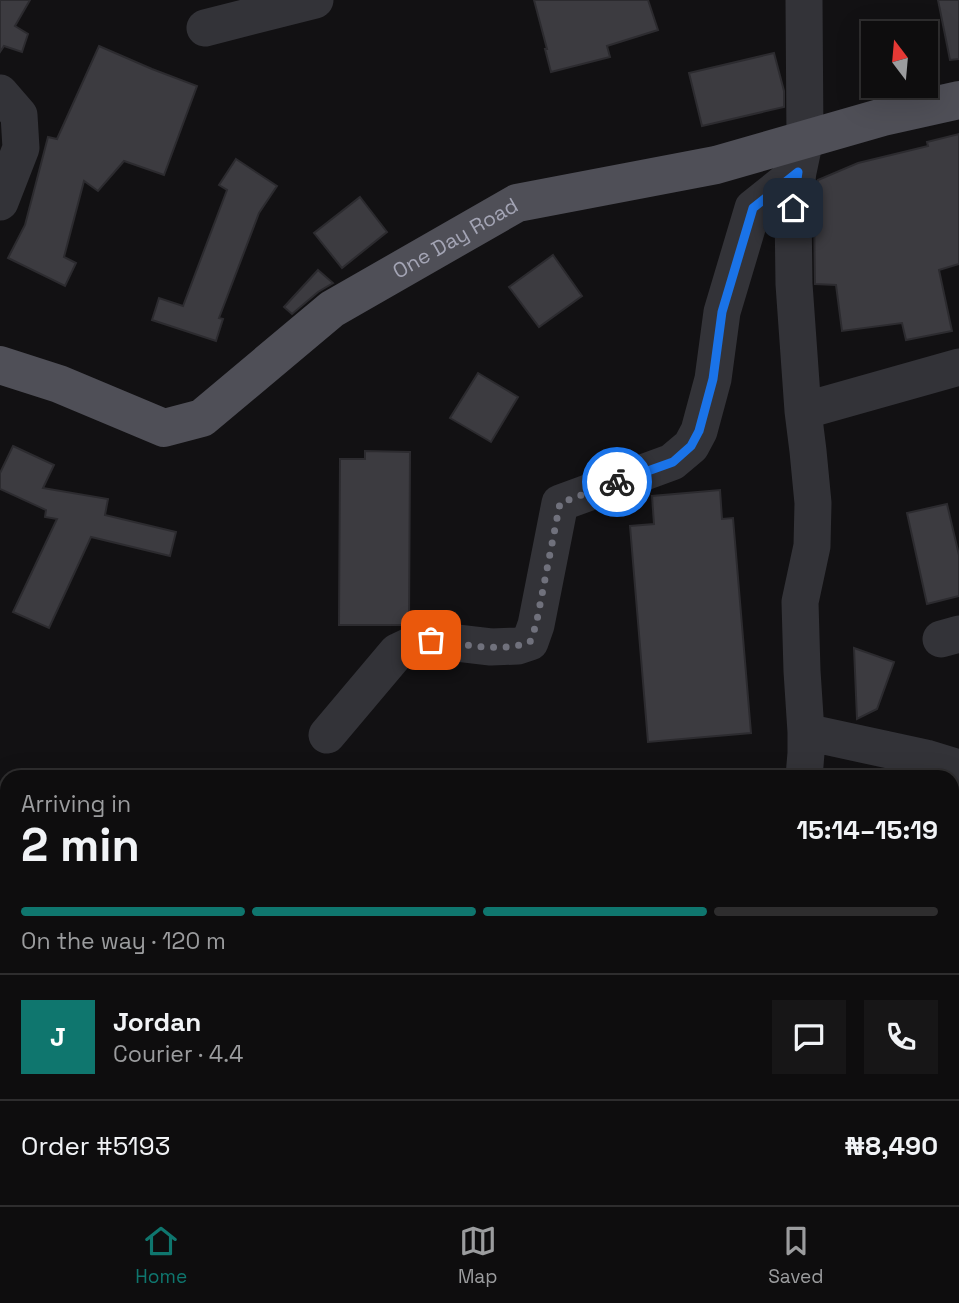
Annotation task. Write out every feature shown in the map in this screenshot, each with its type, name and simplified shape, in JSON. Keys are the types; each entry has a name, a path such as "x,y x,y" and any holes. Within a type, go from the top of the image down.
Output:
{"main road":[{"name":"One Day Road","path":"0,365 59,384 164,428 202,418 332,309 517,204 716,165 801,156 883,117 959,100"}],"street":[{"path":"205,27 315,0"},
{"path":"804,0 801,156 793,221 794,284 803,411 813,503 812,546 800,602 806,732 805,770"},
{"path":"0,93 19,116 21,148 0,202"},
{"path":"327,735 397,652 431,640 491,647 518,646 530,642 536,625 560,503 673,462 691,446 699,431 713,379 722,312 753,208 801,156"},
{"path":"803,411 959,367"},
{"path":"806,732 926,758 959,768"}],"building":[{"path":"0,0 30,0 15,26 28,34 22,52 4,46 0,52"},
{"path":"534,0 648,0 658,30 607,46 610,57 551,72"},
{"path":"938,0 959,0 959,59 950,60"},
{"path":"99,46 197,86 164,175 124,161 98,191 84,181 64,257 76,263 65,286 8,258 25,225 48,137 57,139"},
{"path":"774,53 784,91 784,107 702,126 689,73"},
{"path":"959,134 959,264 939,270 952,331 906,340 902,323 842,331 836,285 815,284 814,209 818,180 858,163 928,146 927,142"},
{"path":"236,159 277,186 259,213 219,318 223,319 216,341 152,320 159,298 183,306 227,190 219,185"},
{"path":"360,197 387,232 342,268 314,233"},
{"path":"553,255 582,296 539,327 509,287"},
{"path":"318,270 333,283 292,314 284,307"},
{"path":"478,373 518,397 491,442 450,418"},
{"path":"13,446 54,465 43,488 108,499 105,515 176,532 170,556 91,537 49,628 13,612 57,519 45,517 46,510 0,489 0,473"},
{"path":"365,451 410,452 409,624 406,625 339,625 340,459 365,459"},
{"path":"720,490 722,519 733,518 751,733 648,742 630,526 654,524 652,496"},
{"path":"947,504 959,555 959,596 927,604 907,513"},
{"path":"854,648 894,662 877,709 857,719"}],"way so far":[{"path":"431,640 491,647 518,646 530,642 536,625 560,503 617,482"}],"route":[{"path":"617,482 673,462 691,446 699,431 713,379 722,312 753,208 798,172 793,208"}]}
